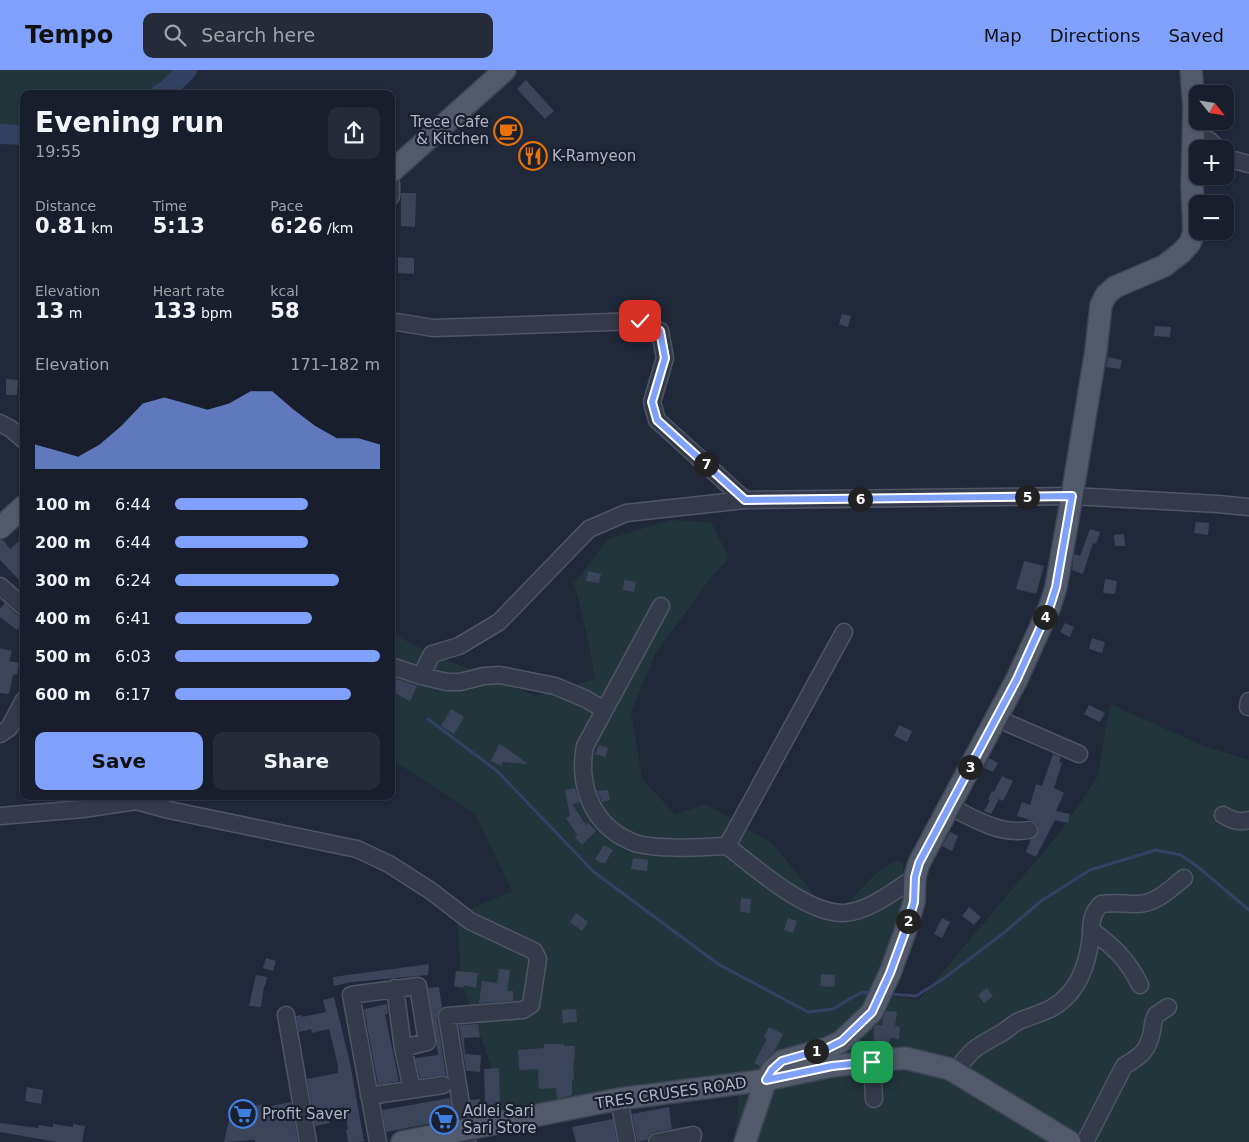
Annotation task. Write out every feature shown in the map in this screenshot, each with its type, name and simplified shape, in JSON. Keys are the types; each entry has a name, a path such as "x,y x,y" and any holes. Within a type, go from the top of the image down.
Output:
{"main road":[{"path":"744,1142 766,1080 772,1070 782,1061 828,1048 842,1041 872,1012 890,973 905,932 914,902 915,877 919,863 1017,679 1050,606 1056,587 1072,496 1096,350 1101,305 1106,295 1115,287 1164,266 1181,254 1190,243 1194,232 1192,185 1194,108 1190,70"},
{"path":"395,168 497,73"},
{"path":"0,528 20,510"},
{"name":"TRES CRUSES ROAD","path":"402,1142 466,1136 619,1098 766,1080 832,1066 905,1058 950,1069 1070,1142"}],"street":[{"path":"1193,139 1209,140"},
{"path":"1234,160 1249,164"},
{"path":"395,322 432,328 640,321 660,331 665,358 652,402 657,420 745,500"},
{"path":"0,423 20,437"},
{"path":"421,676 432,654 459,646 499,622 589,529 626,513 745,500 1072,496 1249,507"},
{"path":"0,586 20,604"},
{"path":"661,606 585,746 582,762 584,780 589,802 598,818 616,833 636,844 668,848 727,846 774,882 810,904 828,912 846,913 868,906 915,877"},
{"path":"727,846 844,632"},
{"path":"395,667 447,682 460,682 484,676 500,675 555,686 586,699 604,710"},
{"path":"0,734 12,723 20,708"},
{"path":"996,718 1079,754"},
{"path":"0,816 76,810 136,801 169,810 357,849 389,864 431,891 470,921 534,952 538,959 530,1005 523,1010 447,1016 466,1136"},
{"path":"949,806 978,821 1009,832 1029,830"},
{"path":"1223,815 1231,820 1244,822 1249,820"},
{"path":"955,1072 970,1052 986,1040 999,1035 1017,1023 1058,1005 1069,994 1080,978 1090,942 1091,919 1101,904 1112,902 1139,904 1150,902 1162,896 1184,878"},
{"path":"1091,930 1113,947 1133,971 1140,985"},
{"path":"378,1142 351,996 394,988 418,986 427,1042 403,1048"},
{"path":"394,988 403,1048 412,1089"},
{"path":"1085,1142 1124,1066 1135,1061 1142,1054 1146,1048 1156,1015 1168,1007"},
{"path":"286,1015 308,1142"},
{"path":"872,1062 874,1099"},
{"path":"369,1096 443,1085"},
{"path":"619,1098 627,1142"},
{"path":"657,1142 693,1135 691,1142"}],"shaded area":[{"path":"0,70 187,70 167,90 20,90 20,135 0,134"},
{"path":"670,520 711,522 729,558 708,581 655,655 631,713 642,779 675,814 706,804 773,844 816,897 844,907 875,874 895,860 903,863 905,907 872,993 919,1000 1061,831 1097,778 1110,704 1204,746 1249,760 1249,1142 735,1142 739,1089 499,1132 492,1069 461,980 457,915 512,891 475,814 395,762 395,635 432,654 536,696 595,679 586,630 574,583 608,539"}],"building":[{"path":"526,80 554,111 545,119 517,89"},
{"path":"401,193 416,193 415,227 401,226"},
{"path":"398,257 414,258 414,274 398,273"},
{"path":"842,314 851,316 848,327 839,324"},
{"path":"1155,326 1171,327 1170,337 1154,336"},
{"path":"1108,357 1122,360 1120,369 1106,367"},
{"path":"6,379 18,380 17,395 6,395"},
{"path":"1196,522 1209,523 1208,535 1194,533"},
{"path":"1090,529 1100,532 1096,544 1093,543 1083,574 1072,570 1074,554 1080,556"},
{"path":"1124,534 1125,546 1115,546 1114,535"},
{"path":"0,540 3,540 10,549 18,542 20,544 20,581 0,560"},
{"path":"1024,561 1044,566 1036,594 1016,589"},
{"path":"588,571 601,574 599,583 586,581"},
{"path":"1105,579 1117,581 1115,594 1103,593"},
{"path":"624,580 636,582 634,592 623,590"},
{"path":"5,603 20,616 20,626 17,630 0,617 0,609"},
{"path":"1065,623 1074,627 1070,637 1060,632"},
{"path":"1092,638 1105,642 1102,653 1089,649"},
{"path":"0,648 12,651 9,661 19,663 17,675 13,674 9,694 0,693"},
{"path":"395,678 417,686 410,701 395,693"},
{"path":"1089,705 1105,713 1100,722 1084,714"},
{"path":"451,709 464,717 454,734 441,726"},
{"path":"899,725 912,731 907,742 894,736"},
{"path":"499,744 528,764 503,762 501,766 491,761"},
{"path":"599,745 608,748 605,757 595,754"},
{"path":"1053,754 1061,757 1059,762 1062,763 1054,788 1064,793 1056,811 1070,814 1068,823 1055,820 1036,857 1026,852 1031,839 1038,834 1038,825 1033,821 1017,816 1022,802 1030,805 1036,784 1042,786"},
{"path":"989,758 998,763 993,772 984,768"},
{"path":"1002,776 1013,781 1003,801 999,799 991,814 984,811 992,791 994,792"},
{"path":"575,788 580,802 572,804 586,825 588,823 596,831 582,845 575,837 577,835 566,818 570,816 565,790"},
{"path":"608,790 610,800 602,802 597,791"},
{"path":"950,832 958,836 952,851 942,846"},
{"path":"604,845 613,850 605,863 601,863 595,859"},
{"path":"633,858 648,860 647,871 631,869"},
{"path":"741,898 751,899 750,913 740,912"},
{"path":"969,907 981,917 974,925 962,916"},
{"path":"576,913 588,922 582,931 570,922"},
{"path":"788,918 797,921 793,933 784,930"},
{"path":"942,918 950,922 942,938 934,934"},
{"path":"266,958 276,961 273,971 263,968"},
{"path":"429,964 428,975 352,982 334,986 333,977"},
{"path":"499,969 510,970 507,991 513,991 513,1001 479,1003 482,981 497,983"},
{"path":"456,971 478,973 476,988 464,985 463,988 454,986"},
{"path":"821,974 835,975 834,987 820,986"},
{"path":"256,975 267,977 261,1007 249,1006"},
{"path":"439,987 442,1007 438,1012 437,1018 446,1075 420,1078 415,1058 438,1055 428,988"},
{"path":"987,988 993,996 984,1003 978,995"},
{"path":"334,997 350,1063 364,1141 348,1142 344,1107 328,1111 330,1123 315,1126 307,1079 338,1073 338,1066 329,1029 312,1033 311,1029 299,1032 296,1016 302,1015 302,1017 326,1012 323,1000"},
{"path":"387,1004 388,1014 385,1015 399,1081 378,1085 364,1009"},
{"path":"576,1009 577,1022 563,1023 562,1010"},
{"path":"886,1011 897,1012 895,1026 900,1027 899,1039 890,1038 888,1047 874,1049 874,1027 882,1025"},
{"path":"478,1024 480,1037 464,1038 465,1054 481,1055 480,1072 466,1071 459,1025"},
{"path":"769,1027 783,1034 774,1052 760,1066 754,1063 767,1039 764,1037"},
{"path":"544,1044 575,1046 572,1095 557,1099 556,1088 539,1089 538,1069 519,1070 518,1050 544,1048"},
{"path":"499,1068 500,1104 485,1105 484,1069"},
{"path":"27,1087 43,1090 41,1104 25,1101"},
{"path":"450,1098 453,1119 386,1132 382,1110"},
{"path":"480,1099 482,1113 473,1115 470,1100"},
{"path":"291,1102 298,1142 255,1142 255,1140 224,1142 231,1112 262,1104 262,1108"},
{"path":"669,1107 672,1129 655,1132 647,1140 637,1142 632,1114"},
{"path":"613,1119 617,1142 576,1142 572,1127"},
{"path":"0,1123 38,1128 39,1125 53,1127 53,1124 73,1127 73,1124 85,1126 82,1142 57,1142 0,1132"}],"waterway":[{"path":"167,90 187,70"},
{"path":"0,134 20,135"},
{"path":"428,719 497,771 594,872 718,964 808,1012 833,1009 863,992 870,993"},
{"path":"891,994 916,996 943,979 1005,932 1041,901 1090,870 1156,850 1181,855 1249,910"}],"place":[{"name":"Trece Cafe & Kitchen","path":"508,131"},
{"name":"K-Ramyeon","path":"533,156"},
{"name":"Profit Saver","path":"243,1114"},
{"name":"Adlei Sari Sari Store","path":"444,1120"}],"route":[{"path":"640,321 660,331 665,358 652,402 657,420 745,500 1072,496 1056,587 1050,606 1017,679 919,863 915,877 914,902 905,932 890,973 872,1012 842,1041 828,1048 782,1061 772,1070 766,1080 832,1066 872,1062"}]}
